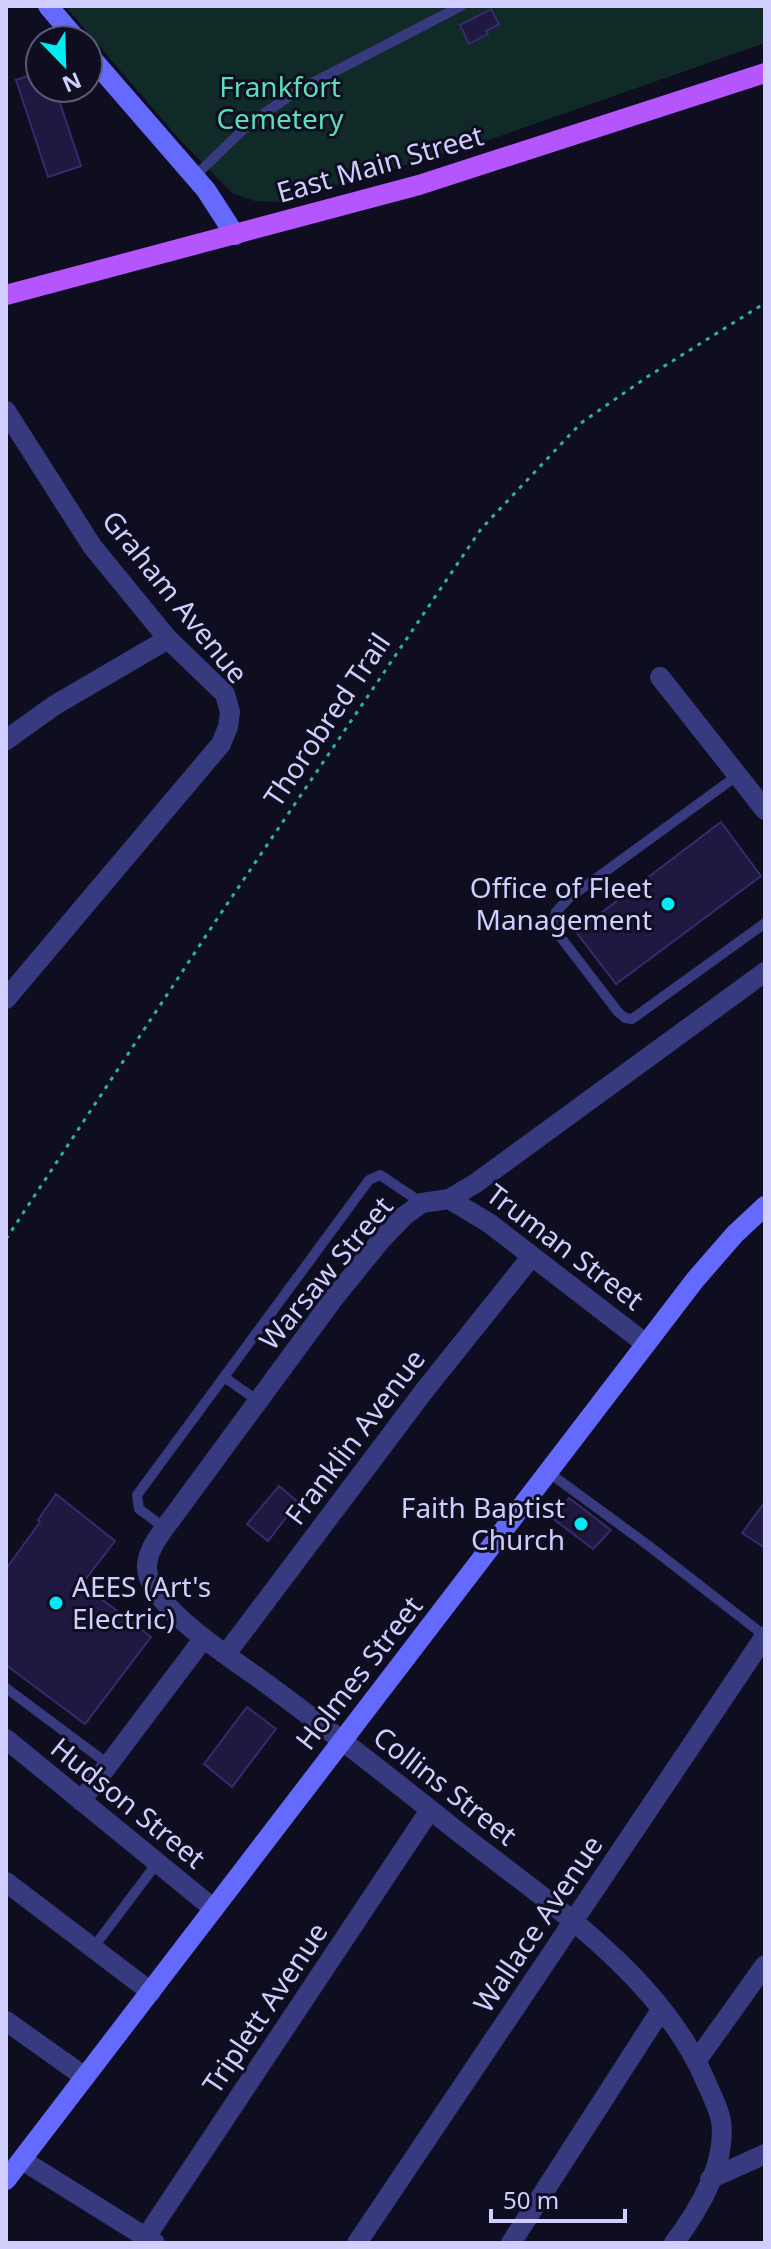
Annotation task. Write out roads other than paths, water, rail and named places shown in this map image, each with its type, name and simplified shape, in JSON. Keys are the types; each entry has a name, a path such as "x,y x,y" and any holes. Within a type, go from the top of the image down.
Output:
{"main road":[{"path":"48,6 63,24"},
{"path":"104,73 206,190 235,235"},
{"name":"East Main Street","path":"6,295 419,185 765,73"},
{"name":"Holmes Street","path":"6,2180 713,1258 765,1206"}],"street":[{"name":"Graham Avenue","path":"6,411 92,546 168,639 225,694 230,712 221,744 6,999"},
{"path":"6,740 55,705 168,639"},
{"path":"660,677 765,810"},
{"name":"Warsaw Street","path":"204,1638 167,1605 148,1577 152,1547 334,1298 381,1240 404,1216 422,1203 449,1199 553,1128 765,972"},
{"name":"Truman Street","path":"449,1199 489,1223 646,1344"},
{"name":"Franklin Avenue","path":"226,1654 424,1391 532,1256"},
{"name":"Wallace Avenue","path":"357,2243 765,1636"},
{"path":"81,1801 204,1638"},
{"name":"Collins Street","path":"204,1638 343,1740 574,1922 628,1972 661,2010 697,2060 721,2122 718,2161 690,2221 674,2243"},
{"name":"Hudson Street","path":"6,1739 214,1909"},
{"name":"Triplett Avenue","path":"151,2240 430,1810"},
{"path":"6,1882 151,1992"},
{"path":"697,2060 765,1965"},
{"path":"511,2243 661,2010"},
{"path":"6,2021 85,2077"},
{"path":"710,2179 765,2154"},
{"path":"22,2160 151,2240"}],"lane":[{"path":"194,177 250,123 297,91 461,6"},
{"path":"738,775 569,898 556,912 552,926 618,1012 632,1019 765,923"},
{"path":"165,1528 139,1509 137,1495 369,1180 380,1175 422,1203"},
{"path":"224,1377 258,1401"},
{"path":"548,1472 765,1636"},
{"path":"6,1688 108,1764"},
{"path":"93,1948 157,1863"}],"place":[{"name":"Office of Fleet Management","path":"668,904"},
{"name":"Faith Baptist Church","path":"581,1524"},
{"name":"AEES (Art's Electric)","path":"56,1603"}],"park label":[{"name":"Frankfort Cemetery","path":"280,103"}]}
